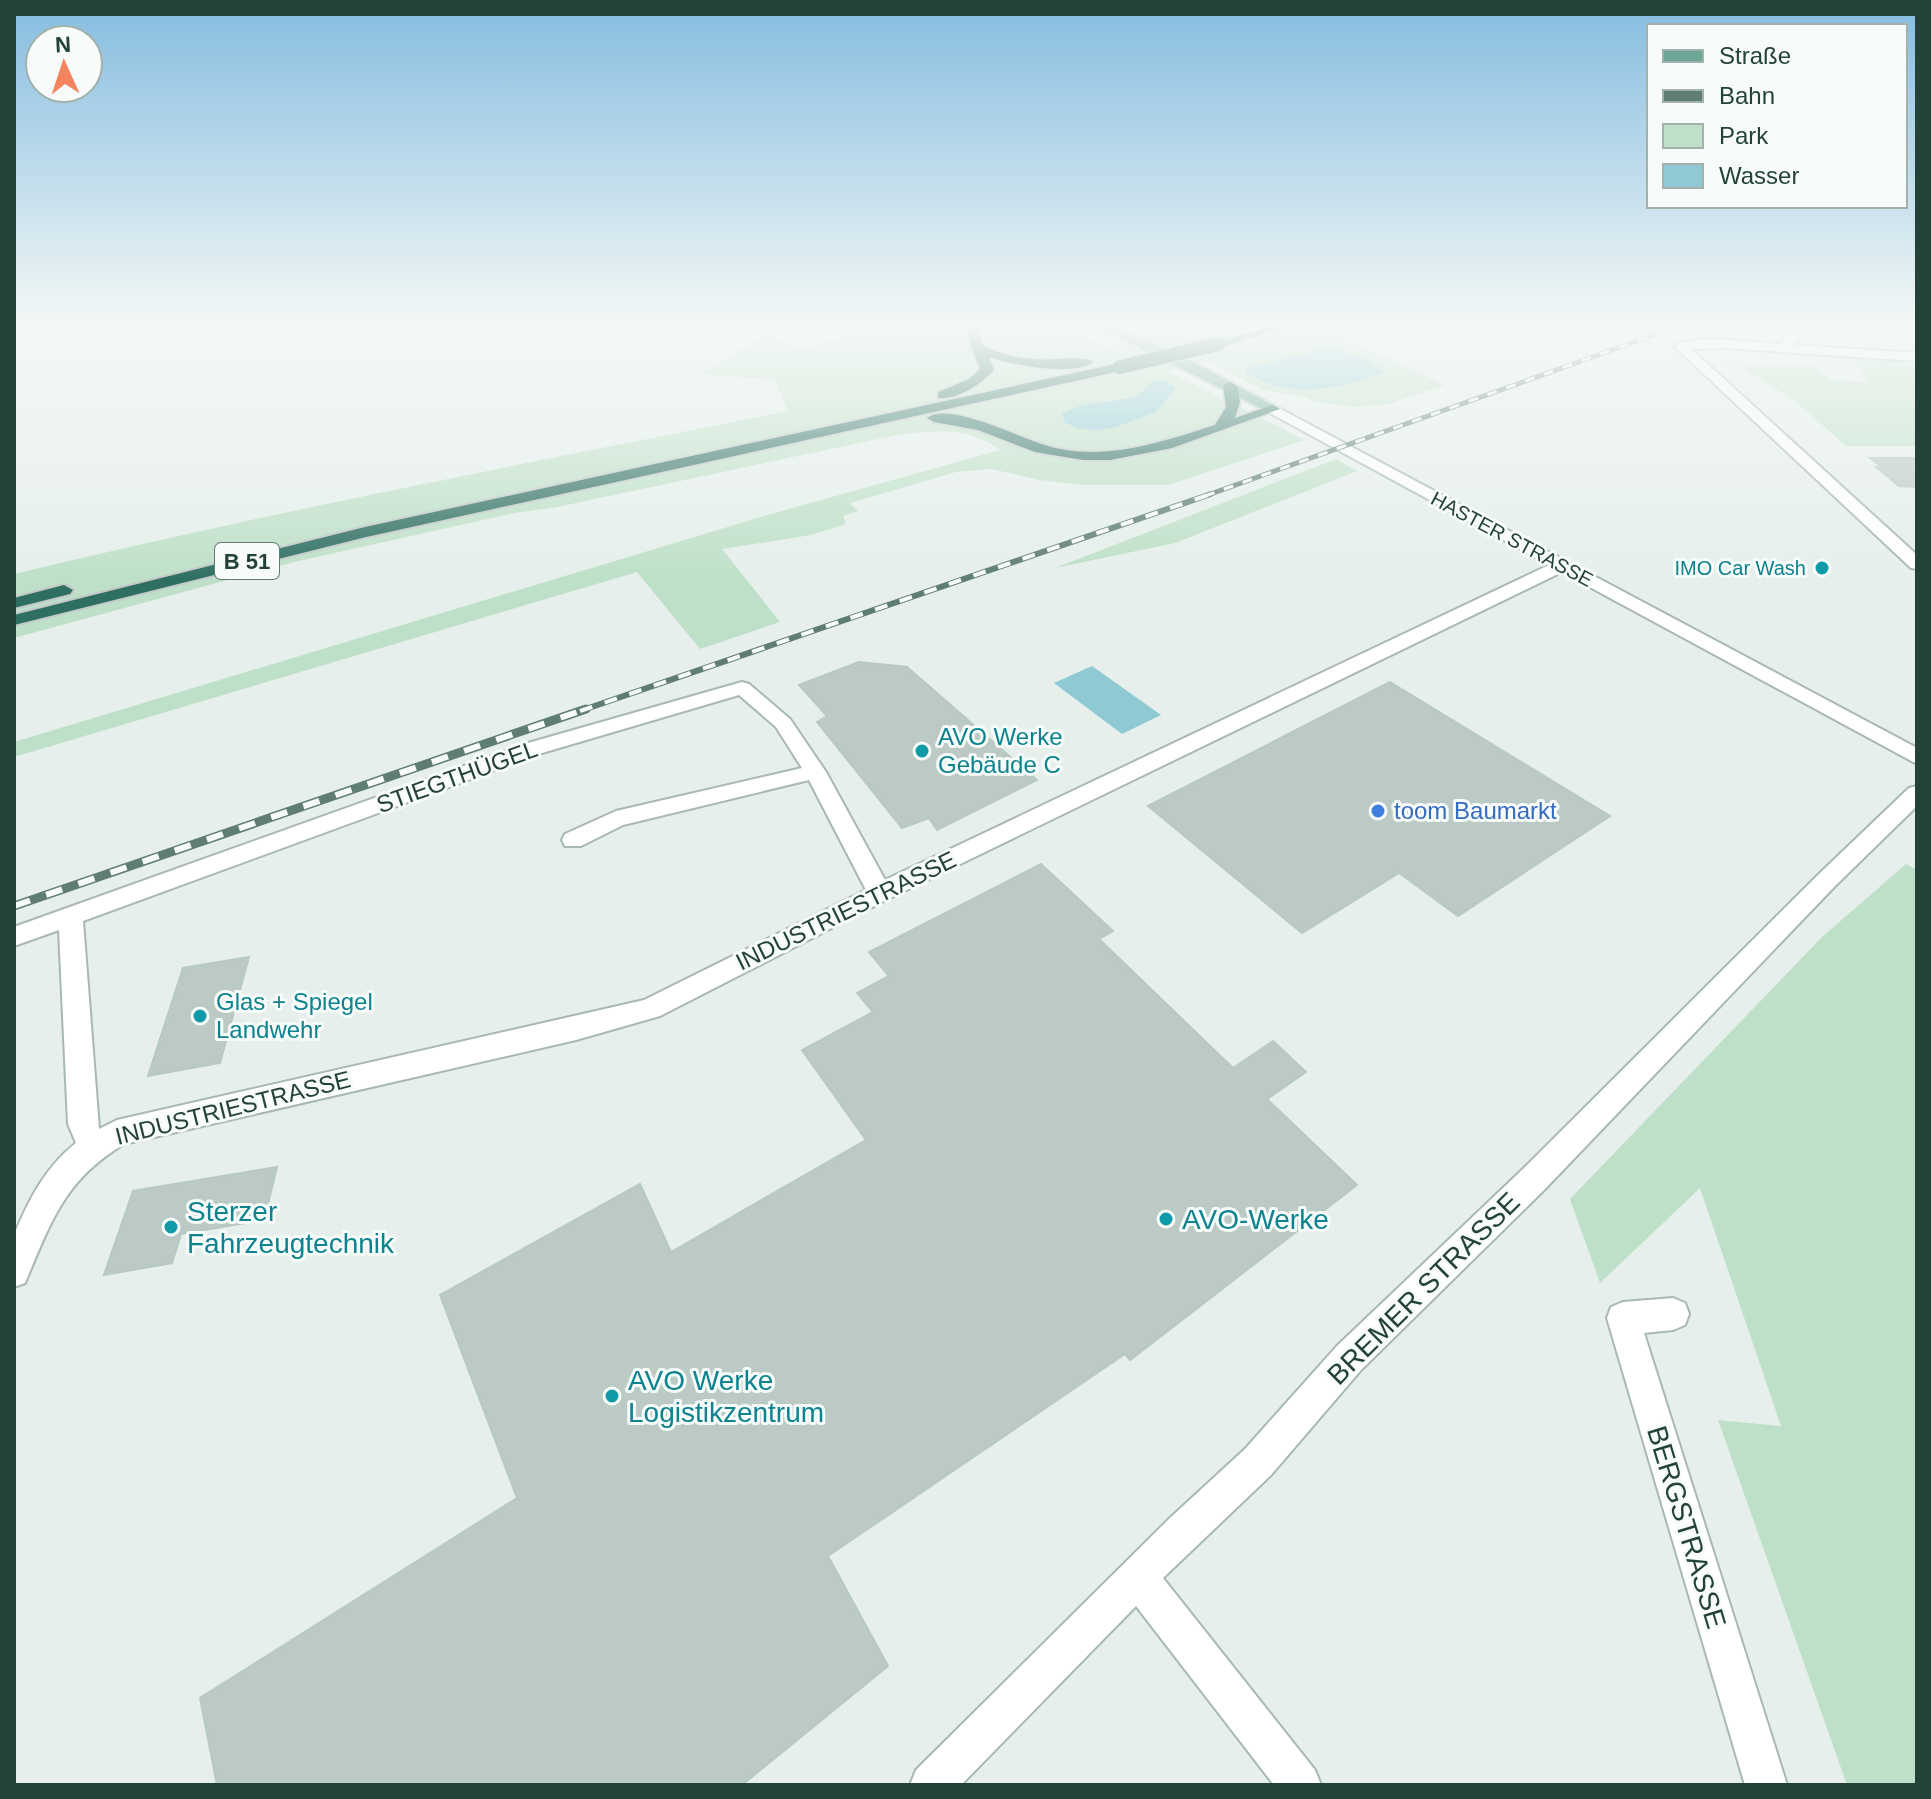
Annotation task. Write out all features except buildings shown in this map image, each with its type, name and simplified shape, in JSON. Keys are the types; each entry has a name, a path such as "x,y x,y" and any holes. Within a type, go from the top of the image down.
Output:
{"highway":[{"name":"B 51","path":"14,603 357,518 875,411"},
{"name":"B 51","path":"14,620 365,532 928,411"},
{"path":"1012,411 1011,430 1022,441"},
{"path":"1222,425 1232,411"},
{"path":"856,427 936,418 968,420 1059,453 1117,454 1267,411"}],"street":[{"name":"HASTER STRASSE","path":"1277,411 1917,757"},
{"path":"1751,411 1917,564"},
{"name":"INDUSTRIESTRASSE","path":"14,1272 49,1192 66,1167 92,1146 117,1133 576,1029 651,1009 880,893 1561,566"},
{"name":"STIEGTHÜGEL","path":"14,937 535,748 742,688 783,723 815,772 880,893"},
{"path":"573,840 616,819 815,772"},
{"name":"BREMER STRASSE","path":"931,1785 1258,1462 1349,1358 1534,1179 1827,880 1917,793"},
{"name":"INDUSTRIESTRASSE","path":"71,917 82,1124 92,1146"},
{"name":"BERGSTRASSE","path":"1673,1314 1623,1318 1766,1785"},
{"path":"1138,1578 1300,1785"}],"green space":[{"path":"788,411 1247,411 1305,440 1168,485 1083,485 1039,480 992,469 956,472 850,503 858,511 843,516 846,524 811,535 722,549 780,622 700,649 637,572 14,757 14,742 771,514 1000,450 964,433 938,431 897,435 557,507 515,513 294,562 14,638 14,574 303,509"},
{"path":"1806,411 1917,411 1917,446 1846,446"},
{"path":"1336,459 1357,471 1175,543 1055,568"},
{"path":"1906,864 1917,870 1917,1785 1847,1785 1718,1420 1781,1426 1700,1188 1600,1283 1570,1199 1822,937"}],"water":[{"path":"1067,411 1157,411 1100,430 1080,429 1065,423 1062,414"},
{"path":"1092,666 1161,715 1122,734 1054,683"}],"railway":[{"path":"1205,496 1442,411"},
{"path":"580,711 1211,494"},
{"path":"14,906 586,709"}],"place":[{"name":"IMO Car Wash","path":"1822,568"},
{"name":"AVO Werke Gebäude C","path":"922,751"},
{"name":"toom Baumarkt","path":"1378,811"},
{"name":"Glas + Spiegel Landwehr","path":"200,1016"},
{"name":"AVO-Werke","path":"1166,1219"},
{"name":"Sterzer Fahrzeugtechnik","path":"171,1227"},
{"name":"AVO Werke Logistikzentrum","path":"612,1396"}]}
